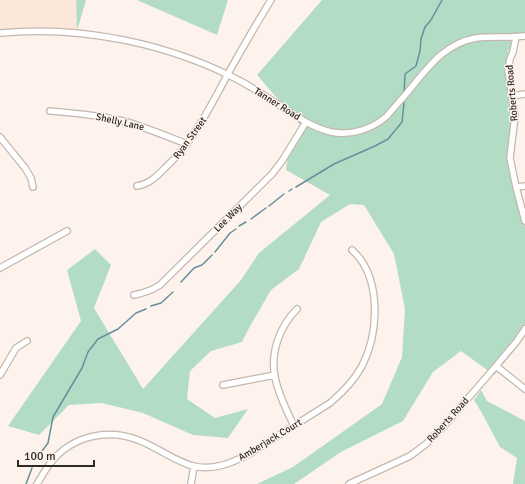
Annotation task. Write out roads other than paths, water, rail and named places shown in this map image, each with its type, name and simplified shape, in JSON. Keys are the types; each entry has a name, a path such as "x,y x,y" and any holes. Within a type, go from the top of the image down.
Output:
{"street":[{"name":"Ryan Street","path":"137,186 143,185 155,178 176,158 187,144 209,111 270,0"},
{"name":"Tanner Road","path":"0,33 24,31 56,32 114,38 181,56 202,63 228,75 306,122 336,133 354,132 368,128 387,116 428,67 441,54 450,48 475,38 525,36"},
{"name":"Roberts Road","path":"516,37 513,52 508,65 515,121 510,158 525,221"},
{"path":"512,96 525,94"},
{"name":"Shelly Lane","path":"50,110 86,114 122,121 142,126 187,144"},
{"name":"Lee Way","path":"134,295 145,293 160,285 272,174 282,161 306,122"},
{"path":"0,137 25,168 31,178 33,187"},
{"path":"516,187 525,186"},
{"path":"0,268 67,231"},
{"name":"Amberjack Court","path":"37,484 48,466 63,450 81,439 94,435 120,434 139,440 194,466 220,466 237,460 330,403 357,375 363,365 373,331 375,311 373,291 367,270 362,260 352,250"},
{"path":"294,426 278,389 274,375 274,355 282,330 297,309"},
{"name":"Roberts Road","path":"349,484 410,456 426,444 444,426 496,366 525,329"},
{"path":"0,375 16,348 27,341"},
{"path":"496,366 525,389"},
{"path":"223,385 274,375"},
{"path":"191,484 194,466"}],"waterway":[{"path":"404,93 405,74 416,66 425,27 431,20 442,0"},
{"path":"296,187 334,164 388,139 402,122 404,103"},
{"path":"269,206 284,194"},
{"path":"251,219 266,208"},
{"path":"239,226 246,222"},
{"path":"215,252 230,233 236,229"},
{"path":"181,282 194,268 202,265 212,255"},
{"path":"151,306 161,303 173,292"},
{"path":"42,451 48,443 53,417 82,368 88,352 98,339 118,329 136,313 146,309"},
{"path":"26,484 32,468"}]}
